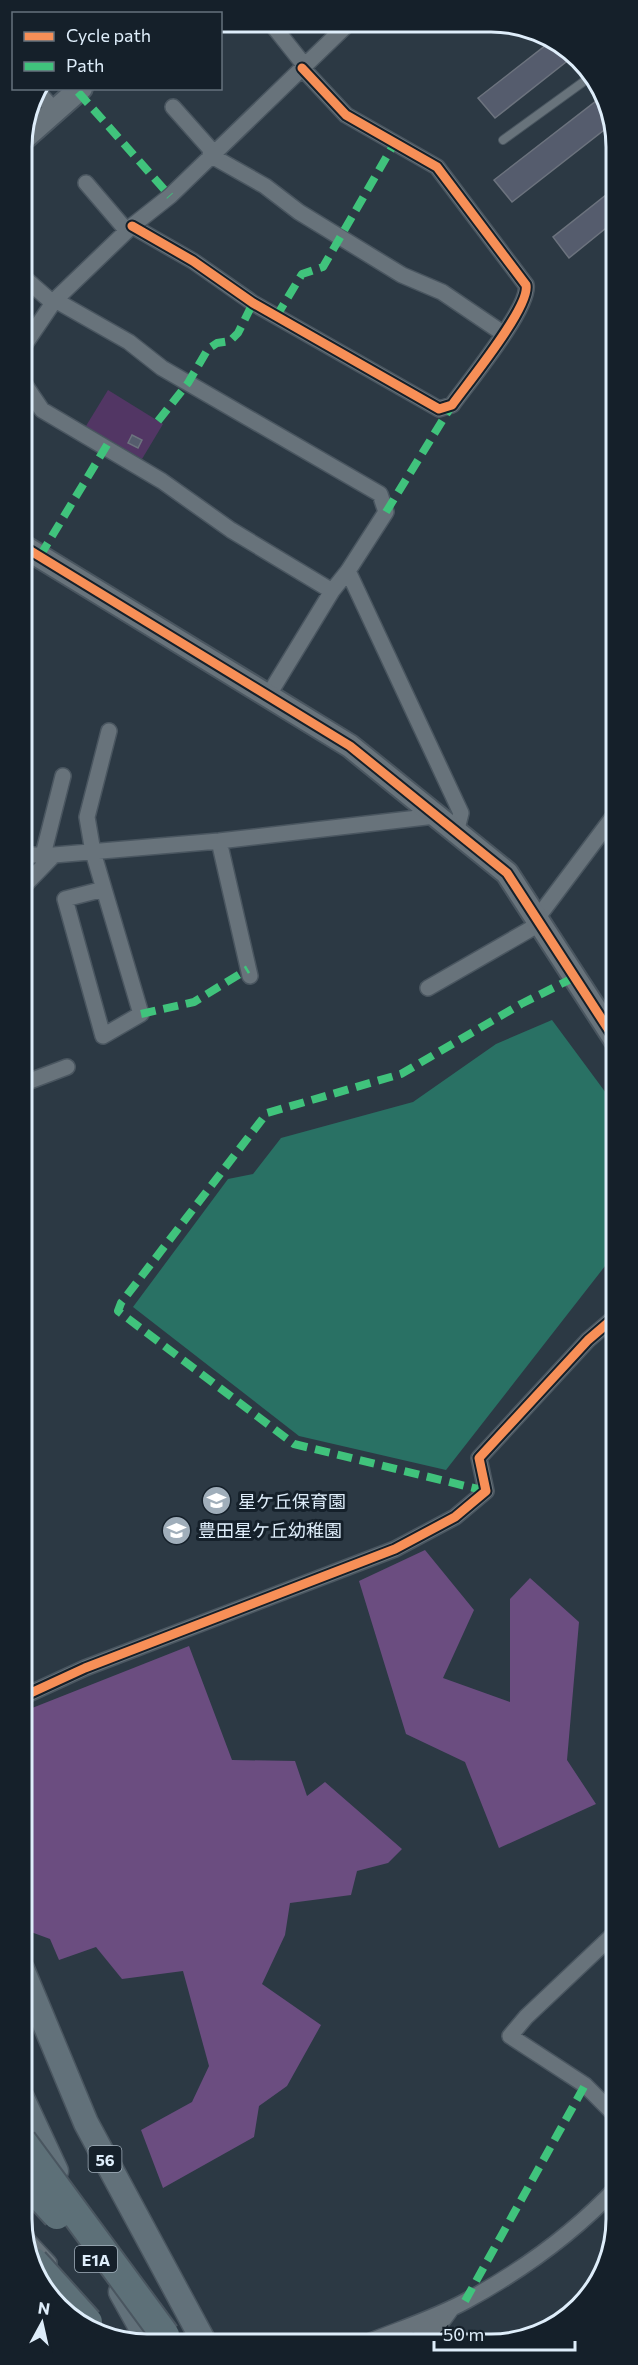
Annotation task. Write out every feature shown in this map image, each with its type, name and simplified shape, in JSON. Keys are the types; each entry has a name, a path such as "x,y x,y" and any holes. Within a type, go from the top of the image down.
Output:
{"highway":[{"path":"32,2143 158,2334"},
{"name":"E1A","path":"32,2189 157,2334"},
{"name":"E1A","path":"49,2278 76,2309"}],"main road":[{"name":"56","path":"32,1993 86,2123 200,2334"}],"street":[{"path":"86,183 130,229 193,261 225,286 276,317 439,409 452,405 504,334 528,292 526,285 437,168 346,116 278,32"},
{"path":"32,334 54,302 130,229 170,196 341,32"},
{"path":"33,131 79,90"},
{"path":"43,97 56,112"},
{"path":"173,107 212,154 265,186 299,212 402,275 442,292 504,334"},
{"path":"32,284 54,302 129,342 162,368 380,494 386,512 348,571 332,591 268,696"},
{"path":"32,396 42,410 162,481 231,530 332,591"},
{"path":"32,552 350,746 507,873 606,1025"},
{"path":"348,571 461,813 456,833"},
{"path":"104,888 65,899 103,1036 141,1014 100,873 93,852 87,817 109,731"},
{"path":"32,875 48,855 63,776"},
{"path":"32,855 219,841 435,816"},
{"path":"428,988 539,920 606,827"},
{"path":"219,841 250,976"},
{"path":"32,1080 68,1067"},
{"path":"32,1692 85,1668 395,1549 455,1517 486,1491 479,1458 588,1340 606,1325"},
{"path":"606,1941 526,2017 510,2036 585,2085 606,2105"},
{"path":"388,2334 452,2308 535,2258 606,2199"},
{"path":"35,2248 58,2273 49,2278"},
{"path":"426,2334 438,2327 452,2308"}],"lane":[{"path":"503,140 585,81"}],"shaded area":[{"path":"108,390 163,424 142,459 86,426"},
{"path":"552,1020 606,1093 606,1265 446,1470 299,1436 133,1307 228,1179 253,1174 281,1138 413,1102 496,1044"},
{"path":"425,1550 474,1610 443,1678 510,1702 510,1599 530,1578 579,1622 567,1760 596,1804 499,1848 465,1762 406,1734 359,1581"},
{"path":"189,1646 232,1760 295,1761 307,1796 325,1782 402,1849 388,1863 357,1871 351,1895 290,1903 285,1935 262,1984 321,2025 287,2086 259,2106 254,2137 163,2188 141,2130 192,2102 209,2066 183,1971 122,1979 96,1947 59,1960 50,1939 32,1932 32,1708"}],"building":[{"path":"546,45 568,60 495,118 478,98"},
{"path":"597,100 606,129 512,202 494,180"},
{"path":"606,195 606,228 569,258 553,237"},
{"path":"132,435 142,440 138,448 128,443"}],"marked path":[{"path":"78,92 170,196"},
{"path":"276,317 302,274 323,267 394,144"},
{"path":"158,421 188,383 208,349 217,343 230,341 238,333 253,303"},
{"path":"386,512 452,405"},
{"path":"40,556 110,440"},
{"path":"141,1014 194,1002 248,969"},
{"path":"486,1491 294,1444 118,1311 121,1303 267,1113 401,1074 521,1004 575,977"},
{"path":"465,2301 585,2085"}],"cycle path":[{"path":"132,226 193,261 253,303 439,409 452,405 509,327 519,310 526,285 437,167 346,115 302,68"},
{"path":"32,552 350,746 507,873 606,1026"},
{"path":"32,1692 85,1668 395,1549 455,1517 486,1491 479,1458 588,1340 606,1325"}],"place":[{"name":"星ケ丘保育園","path":"217,1501"},
{"name":"豊田星ケ丘幼稚園","path":"177,1530"}]}
